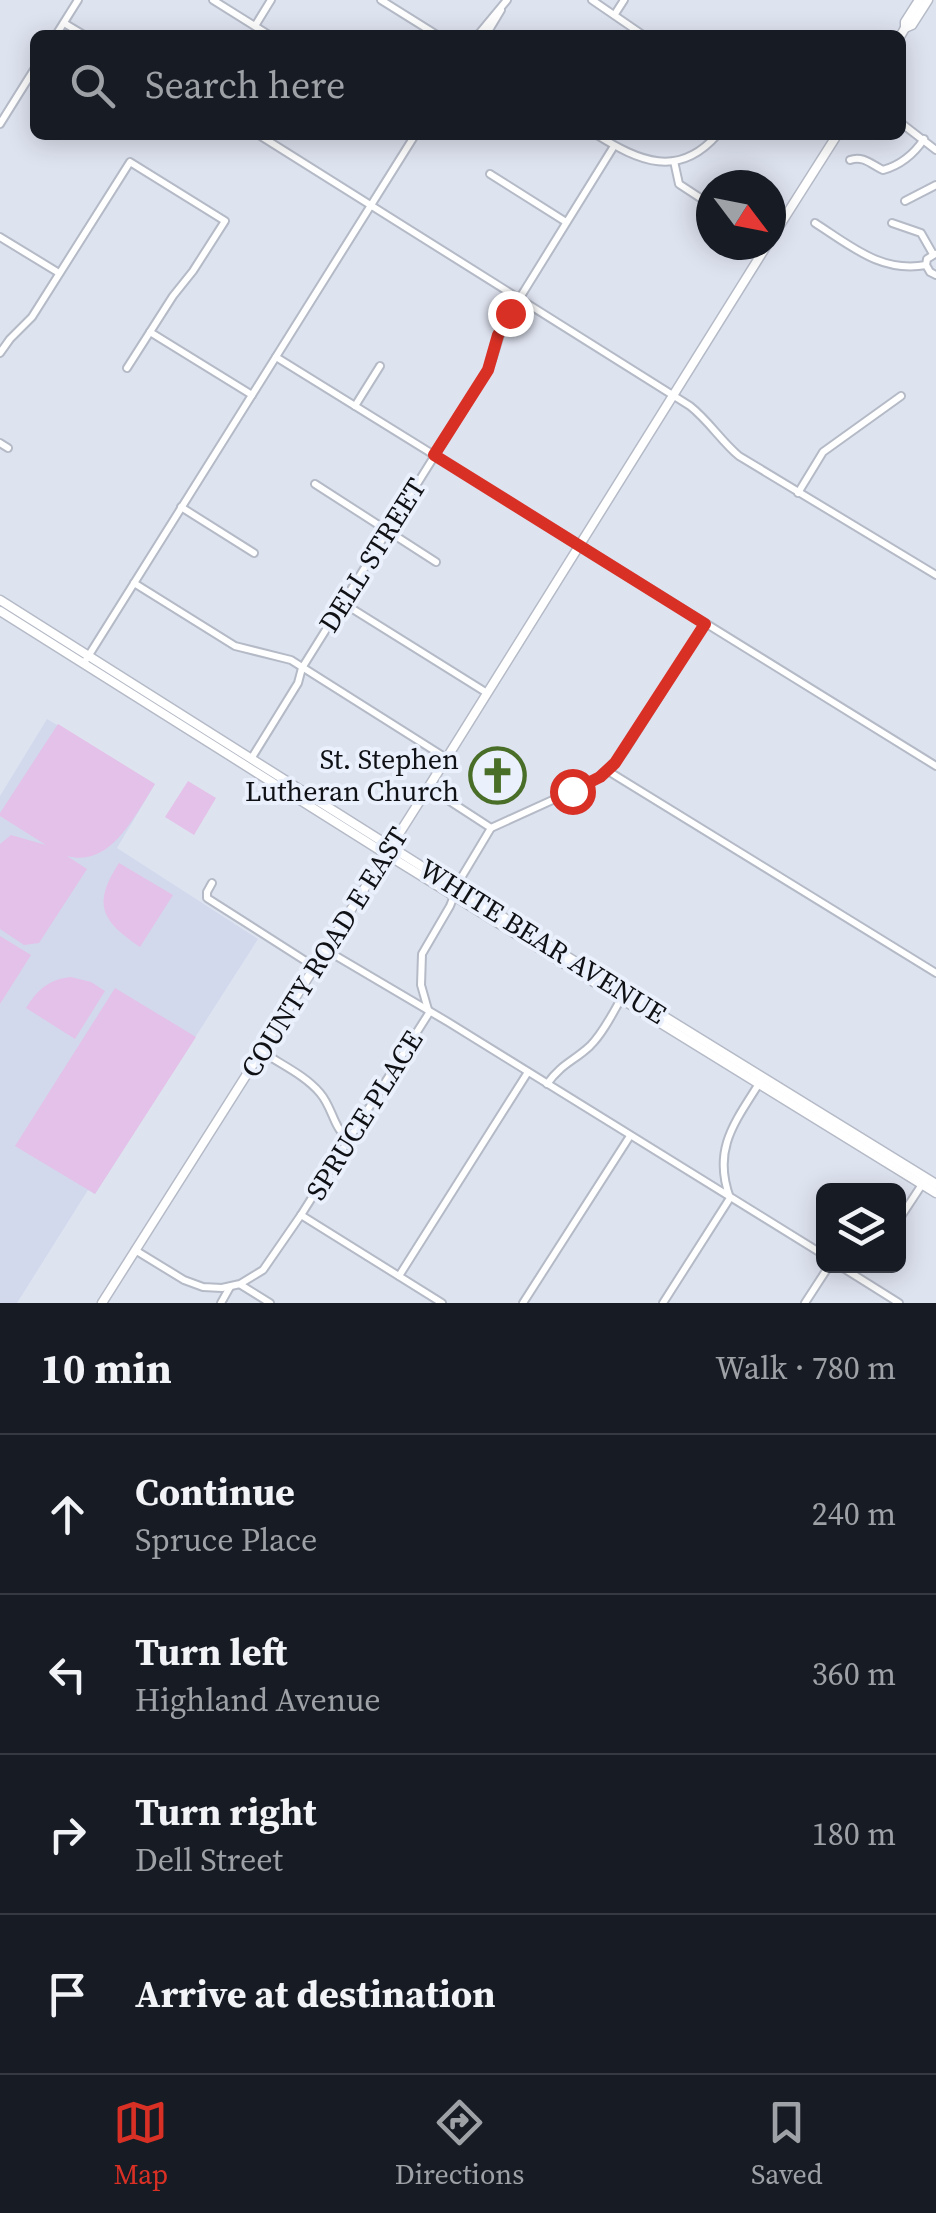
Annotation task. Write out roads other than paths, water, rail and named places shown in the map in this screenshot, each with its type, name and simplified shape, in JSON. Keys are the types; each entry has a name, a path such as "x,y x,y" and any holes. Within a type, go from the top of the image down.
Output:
{"main road":[{"path":"903,30 919,0"},
{"path":"904,30 928,0"},
{"name":"COUNTY ROAD E EAST","path":"786,215 834,140"},
{"name":"COUNTY ROAD E EAST","path":"102,1303 758,260"},
{"name":"WHITE BEAR AVENUE","path":"0,600 86,660 924,1181 936,1193"},
{"name":"WHITE BEAR AVENUE","path":"0,611 251,759 388,850"},
{"name":"WHITE BEAR AVENUE","path":"924,1181 936,1184"}],"street":[{"path":"59,30 78,0"},
{"path":"213,0 261,30"},
{"path":"255,26 271,0"},
{"path":"381,0 429,30"},
{"path":"482,30 507,0"},
{"path":"489,30 507,0"},
{"path":"592,0 636,30"},
{"path":"615,14 624,0"},
{"path":"64,23 76,30"},
{"path":"0,124 30,76"},
{"path":"906,126 936,150"},
{"path":"850,160 864,159 884,170 910,157 924,139"},
{"path":"267,140 673,395 704,417 723,443 739,456 936,575"},
{"path":"86,660 412,140"},
{"path":"605,140 645,160 674,162 695,154 711,140"},
{"name":"DELL STREET","path":"251,759 298,682 302,668 488,370 503,324 614,146"},
{"path":"0,353 32,316 130,162 224,222 128,368"},
{"path":"674,162 680,184 696,195"},
{"path":"490,174 566,222"},
{"path":"904,202 936,185"},
{"path":"816,223 875,261 926,265"},
{"path":"892,223 920,234 934,254 926,265 936,274"},
{"path":"0,236 59,273"},
{"path":"150,332 252,396"},
{"path":"276,356 936,766"},
{"path":"355,406 380,366"},
{"path":"798,493 823,452 901,396"},
{"path":"0,443 8,448"},
{"path":"315,484 436,562"},
{"path":"182,508 254,553"},
{"path":"134,583 235,646 281,656 446,758"},
{"path":"343,602 487,693"},
{"path":"428,787 492,828 590,783 608,771 625,750 705,624"},
{"path":"608,771 936,973"},
{"name":"SPRUCE PLACE","path":"220,1303 235,1285 262,1270 430,1013 420,985 422,954 492,828"},
{"path":"212,882 207,898 315,967"},
{"path":"326,950 816,1251"},
{"path":"547,1084 557,1070 596,1039 623,995"},
{"path":"261,1051 320,1092 340,1133 350,1140"},
{"path":"400,1276 528,1072"},
{"path":"730,1198 723,1164 726,1143 732,1125 761,1080"},
{"path":"524,1303 630,1136"},
{"path":"906,1209 924,1181"},
{"path":"663,1303 730,1198"},
{"path":"301,1215 442,1303"},
{"path":"135,1250 193,1284 212,1288 235,1285 270,1303"},
{"path":"805,1303 824,1273"},
{"path":"851,1273 899,1303"}],"place":[{"name":"St. Stephen Lutheran Church","path":"498,775"}]}
